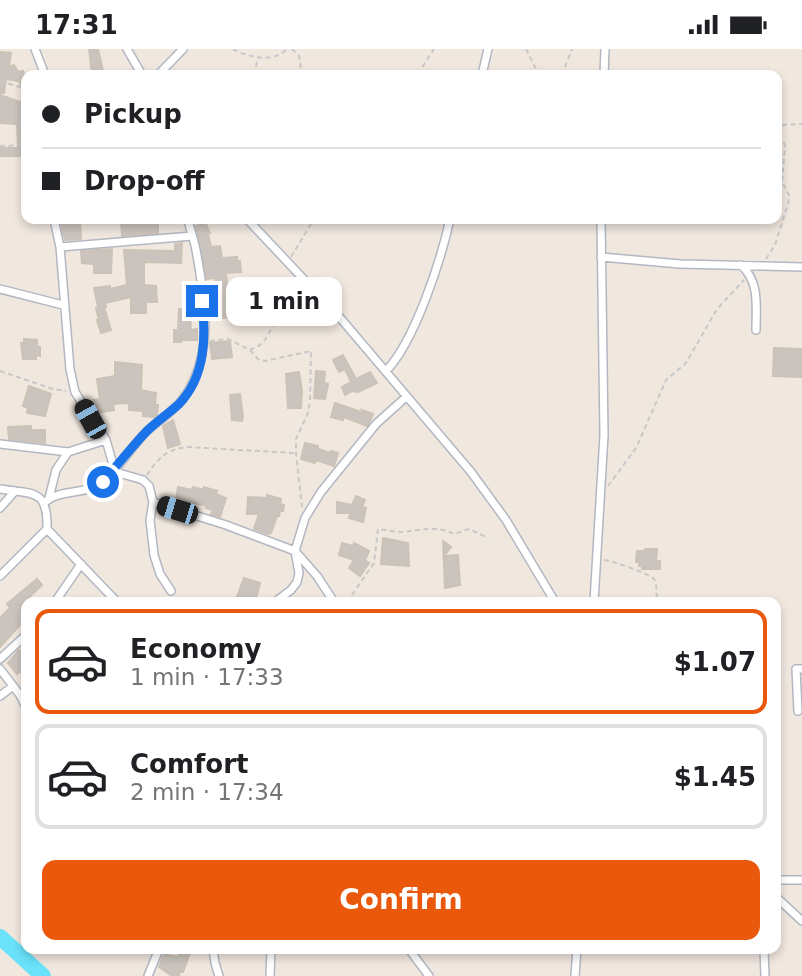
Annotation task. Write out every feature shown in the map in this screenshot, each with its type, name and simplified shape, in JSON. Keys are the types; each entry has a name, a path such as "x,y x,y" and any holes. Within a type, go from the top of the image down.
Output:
{"street":[{"path":"35,49 43,70"},
{"path":"127,49 139,70"},
{"path":"163,70 183,49"},
{"path":"483,70 488,49"},
{"path":"604,70 605,49"},
{"path":"55,224 60,247 69,369 75,393 106,440 114,468 119,473 144,480 149,486 153,502 150,520 154,555 160,574 171,591"},
{"path":"0,489 47,500 97,486 148,431 181,401 198,371 206,342 196,246 190,224"},
{"path":"252,224 386,371 471,473 506,520 552,597"},
{"path":"386,371 397,359 433,282 449,224"},
{"path":"594,597 604,435 601,224"},
{"path":"60,247 192,236"},
{"path":"601,257 680,264 802,267"},
{"path":"741,265 751,274 755,287 756,330"},
{"path":"0,289 63,305"},
{"path":"282,597 297,582 299,573 295,551 305,518 321,492 376,424 406,397"},
{"path":"0,444 68,452 106,440"},
{"path":"0,576 47,529 47,500 56,470 68,452"},
{"path":"0,508 15,491"},
{"path":"153,502 295,551 331,597"},
{"path":"47,529 112,597"},
{"path":"59,597 81,565"},
{"path":"0,659 21,640"},
{"path":"0,669 21,699"},
{"path":"798,711 796,669 802,669"},
{"path":"0,697 13,686"},
{"path":"781,880 802,880"},
{"path":"781,902 802,921"},
{"path":"148,976 157,954"},
{"path":"215,954 219,976"},
{"path":"270,976 271,954"},
{"path":"413,954 429,976"},
{"path":"575,976 577,954"},
{"path":"764,954 765,976"}],"path":[{"path":"233,49 273,58 280,56 287,49"},
{"path":"292,49 299,56 301,70"},
{"path":"421,70 434,49"},
{"path":"526,49 536,70"},
{"path":"564,70 572,49"},
{"path":"255,70 259,57"},
{"path":"0,81 21,87"},
{"path":"782,126 802,124"},
{"path":"782,140 785,145 782,182 790,197 782,224"},
{"path":"0,146 21,145"},
{"path":"289,262 311,224"},
{"path":"760,265 774,250 782,224"},
{"path":"601,494 636,448 666,380 689,359 718,309 751,274"},
{"path":"250,350 265,340 279,315 314,290"},
{"path":"206,342 228,339 265,361 310,351 310,401 308,413 299,430 295,461 299,468 300,502 305,518"},
{"path":"0,371 53,390 75,393"},
{"path":"144,480 162,455 186,447 296,453"},
{"path":"350,597 374,562 379,529 400,532 428,528 454,534 470,529 488,538"},
{"path":"596,559 620,562 632,571 652,577 656,583 657,597"}],"building":[{"path":"89,49 98,49 103,70 91,70"},
{"path":"1,52 11,53 9,67 14,65 18,72 21,71 21,86 19,81 6,79 4,93 0,93"},
{"path":"0,95 21,102 21,156 0,156 0,148 18,148 17,124 0,123"},
{"path":"61,224 80,224 81,239 65,240"},
{"path":"121,224 158,224 158,233 122,236"},
{"path":"206,224 211,247 220,246 222,258 237,257 237,261 240,261 241,272 226,273 228,299 231,298 231,317 222,318 222,309 210,310 209,292 216,291 215,278 207,279 196,226"},
{"path":"182,243 181,263 144,262 144,285 156,286 157,302 146,302 146,313 131,313 131,297 105,303 111,330 101,333 94,288 110,286 110,289 127,285 124,250 175,251 175,244"},
{"path":"112,249 111,273 94,273 94,264 82,263 81,251"},
{"path":"179,309 186,309 186,316 190,315 191,330 197,329 197,340 174,342 174,330 178,330"},
{"path":"24,339 37,340 40,356 36,355 36,359 23,359 21,343 24,343"},
{"path":"230,341 232,357 212,359 210,343"},
{"path":"774,348 802,349 801,377 773,376"},
{"path":"343,355 356,379 370,372 377,383 345,395 342,387 351,382 345,369 339,372 333,360"},
{"path":"115,362 142,365 141,390 156,393 157,415 143,416 143,411 129,410 129,403 113,404 114,410 96,413 93,400 100,399 97,379 115,376"},
{"path":"316,371 325,372 324,383 328,384 325,399 314,398"},
{"path":"299,372 301,408 288,408 286,374"},
{"path":"29,386 51,394 45,416 27,413 28,408 23,406"},
{"path":"240,394 242,421 232,420 230,395"},
{"path":"335,403 373,414 367,426 344,417 343,420 331,417"},
{"path":"173,420 180,444 168,448 163,426"},
{"path":"31,426 31,430 45,430 45,443 9,439 8,427"},
{"path":"305,443 330,453 338,453 334,466 316,460 315,463 301,459"},
{"path":"178,487 204,490 204,487 217,491 216,494 226,498 220,517 211,514 213,510 206,508 207,506 176,499"},
{"path":"267,495 281,499 280,504 284,505 271,533 268,534 254,529 259,514 247,514 248,497 267,498"},
{"path":"356,496 365,500 362,507 366,508 363,522 349,518 350,513 337,513 337,502 352,505"},
{"path":"383,538 408,543 409,566 381,564"},
{"path":"443,541 451,547 444,556 458,555 460,585 445,588"},
{"path":"342,543 353,546 354,543 369,551 365,560 369,563 360,576 349,568 354,560 339,555"},
{"path":"657,549 656,561 660,561 660,569 642,569 639,562 636,562 637,551"},
{"path":"244,578 260,583 256,597 237,597"},
{"path":"37,579 42,585 29,597 21,597 21,624 0,647 0,618 10,608 7,604"},
{"path":"19,650 21,672 17,674 8,663"},
{"path":"164,954 178,957 179,954 190,954 179,976 172,976 159,967"}],"waterway":[{"path":"0,937 43,976"}],"route":[{"path":"103,482 148,431 181,401 190,388 206,342 202,301"}]}
